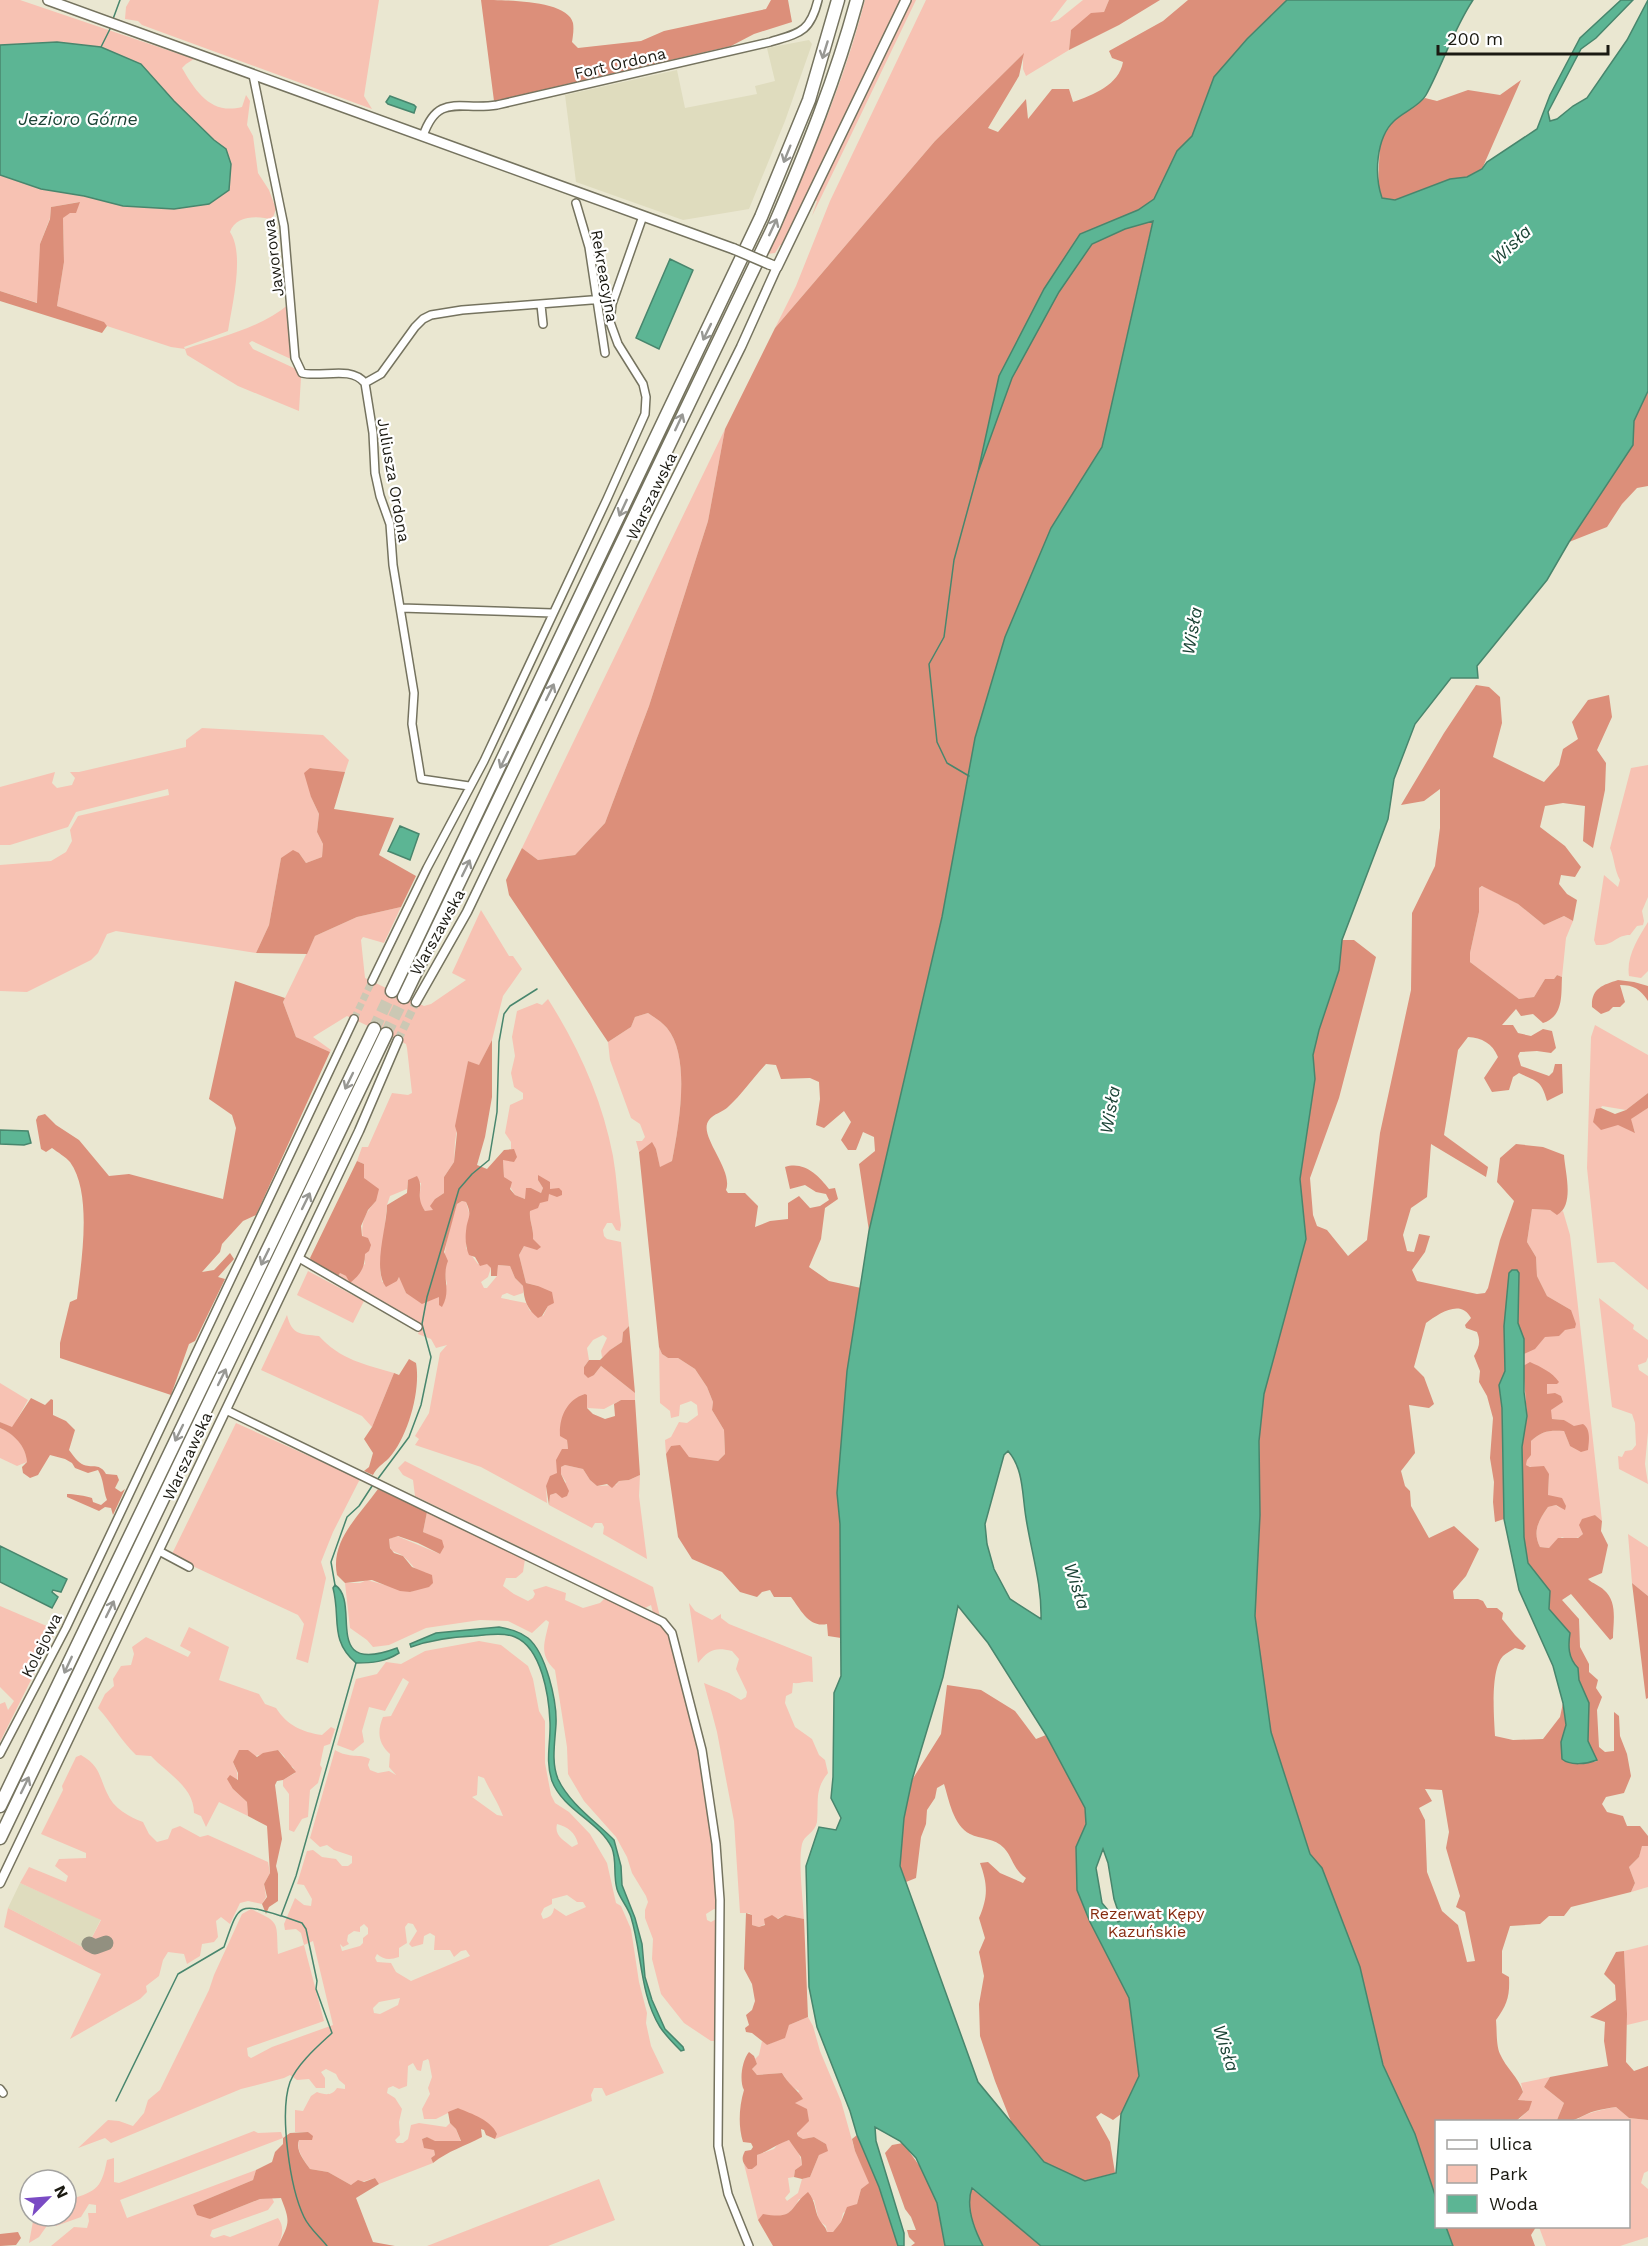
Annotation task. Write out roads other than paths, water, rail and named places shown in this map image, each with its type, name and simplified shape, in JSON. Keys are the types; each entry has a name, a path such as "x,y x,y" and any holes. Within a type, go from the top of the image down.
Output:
{"highway":[{"path":"392,991 761,217 809,100 838,0"},
{"path":"404,997 774,226 808,147 832,83 857,0"},
{"path":"0,1806 374,1029"},
{"path":"0,1838 386,1034"}],"main road":[{"path":"48,0 773,265"},
{"name":"Warszawska","path":"773,265 906,0"}],"street":[{"name":"Fort Ordona","path":"423,136 431,116 442,108 497,105 770,42 800,32 813,18 818,0"},
{"name":"Jaworowa","path":"253,75 284,226 295,358 302,373 311,375 348,373 361,378 365,383"},
{"name":"Rekreacyjna","path":"576,203 589,247 605,353"},
{"path":"372,981 426,868 484,761 552,613 608,499 645,414 646,397 643,384 618,344 611,326 613,301 643,216"},
{"name":"Warszawska","path":"416,1002 471,903 741,347 773,265"},
{"path":"365,383 381,374 415,327 431,315 462,310 596,300 613,301"},
{"path":"541,305 543,324"},
{"name":"Juliusza Ordona","path":"365,383 373,433 375,473 390,524 393,565 414,693 412,724 421,779 469,786"},
{"path":"401,608 552,613"},
{"name":"Kolejowa","path":"0,1754 66,1628 354,1019"},
{"name":"Warszawska","path":"0,1883 359,1131 398,1040"},
{"path":"299,1258 418,1327"},
{"path":"226,1410 663,1622 672,1634 702,1750 716,1844 720,1900 718,2146 728,2194 749,2246"},
{"path":"159,1551 189,1567"}],"water":[{"name":"Rezerwat Kępy Kazuńskie","path":"1287,0 1473,0 1426,95 1394,121 1383,137 1378,157 1379,189 1382,198 1395,200 1450,179 1467,177 1482,169 1487,162 1537,129 1550,95 1580,38 1621,0 1633,0 1596,38 1581,49 1548,112 1550,121 1557,119 1587,98 1627,40 1648,0 1648,391 1634,421 1633,445 1569,542 1547,580 1477,666 1478,678 1451,678 1415,724 1394,779 1388,819 1342,940 1339,970 1313,1055 1315,1079 1300,1179 1306,1239 1264,1394 1259,1441 1260,1515 1255,1616 1271,1732 1310,1854 1322,1868 1360,1967 1383,2065 1415,2134 1435,2195 1435,2228 1446,2228 1453,2246 1041,2246 972,2188 970,2210 983,2246 945,2246 937,2203 916,2158 900,2141 875,2127 876,2141 904,2233 904,2246 898,2246 879,2187 817,2027 809,1987 806,1866 819,1827 836,1830 841,1818 831,1798 834,1693 841,1676 840,1524 837,1493 847,1371 869,1231 942,917 975,738 1005,637 1051,528 1102,447 1153,221 1125,229 1092,244 1059,292 1012,378 978,472 999,376 1044,289 1080,234 1138,210 1154,199 1177,151 1192,136 1214,77 1247,39","holes":["1008,1451 1022,1483 1038,1580 1041,1619 1010,1599 994,1569 987,1544 985,1524 1004,1455","958,1606 988,1643 1046,1735 1085,1808 1086,1824 1076,1847 1077,1890 1090,1922 1129,1998 1139,2076 1121,2114 1116,2173 1085,2181 1044,2162 978,2082 900,1866 904,1818 912,1780 943,1677","1103,1849 1121,1920 1118,1922 1102,1903 1096,1868"]},
{"name":"Jezioro Górne","path":"57,42 101,47 141,64 174,101 226,149 231,164 229,190 209,204 174,209 123,206 84,196 41,189 0,175 0,45"},
{"path":"390,96 414,105 416,107 414,113 388,104 386,102"},
{"path":"670,259 693,270 659,349 636,338"},
{"path":"400,826 419,834 410,860 388,851"},
{"path":"0,1130 28,1131 31,1143 0,1144"},
{"path":"1517,1270 1519,1273 1518,1323 1524,1339 1524,1392 1527,1416 1522,1447 1524,1537 1528,1563 1550,1591 1549,1609 1570,1633 1571,1656 1578,1668 1579,1680 1589,1703 1588,1741 1597,1760 1584,1763 1569,1763 1562,1759 1561,1742 1566,1725 1563,1703 1553,1666 1519,1590 1504,1519 1502,1408 1499,1385 1505,1371 1504,1326 1509,1273"},
{"path":"0,1546 67,1579 61,1592 53,1590 52,1592 58,1597 52,1608 0,1582"},
{"path":"335,1585 342,1594 347,1634 351,1645 359,1653 373,1654 397,1648 399,1653 383,1660 356,1663 342,1646 339,1637 333,1588"},
{"path":"499,1627 518,1632 528,1638 545,1666 555,1703 554,1759 558,1779 576,1804 614,1840 621,1866 622,1885 642,1944 645,1977 652,2000 665,2029 684,2050 681,2051 670,2040 653,2015 645,1988 631,1917 617,1889 612,1848 599,1831 564,1800 552,1781 549,1766 550,1722 546,1687 532,1651 515,1637 500,1634 442,1639 411,1647 410,1644 436,1633"}],"waterway":[{"path":"113,19 120,0"},
{"path":"101,47 111,27"},
{"path":"969,776 947,763 937,742 929,664 944,637 954,560 978,472"},
{"path":"377,1480 409,1437 421,1405 431,1357 422,1324 427,1297 459,1189 489,1160 497,1112 499,1042 504,1014 510,1006 537,989"},
{"path":"335,1585 331,1562 347,1517 359,1506 374,1483"},
{"path":"116,2101 178,1974 224,1947 233,1922 242,1910 256,1909 281,1916 296,1876 356,1663"},
{"path":"282,1916 302,1923 306,1929 317,1981 316,1989 332,2033 308,2056 293,2075 287,2096 286,2112 286,2131 294,2188 304,2217 327,2246"}],"tunnel":[{"path":"354,1019 372,981"},
{"path":"374,1029 392,991"},
{"path":"386,1034 404,997"},
{"path":"398,1040 416,1002"}],"water label":[{"name":"Wisła","path":"1511,245"},
{"name":"Wisła","path":"1192,631"},
{"name":"Wisła","path":"1110,1110"},
{"name":"Wisła","path":"1077,1586"},
{"name":"Wisła","path":"1226,2048"}]}
